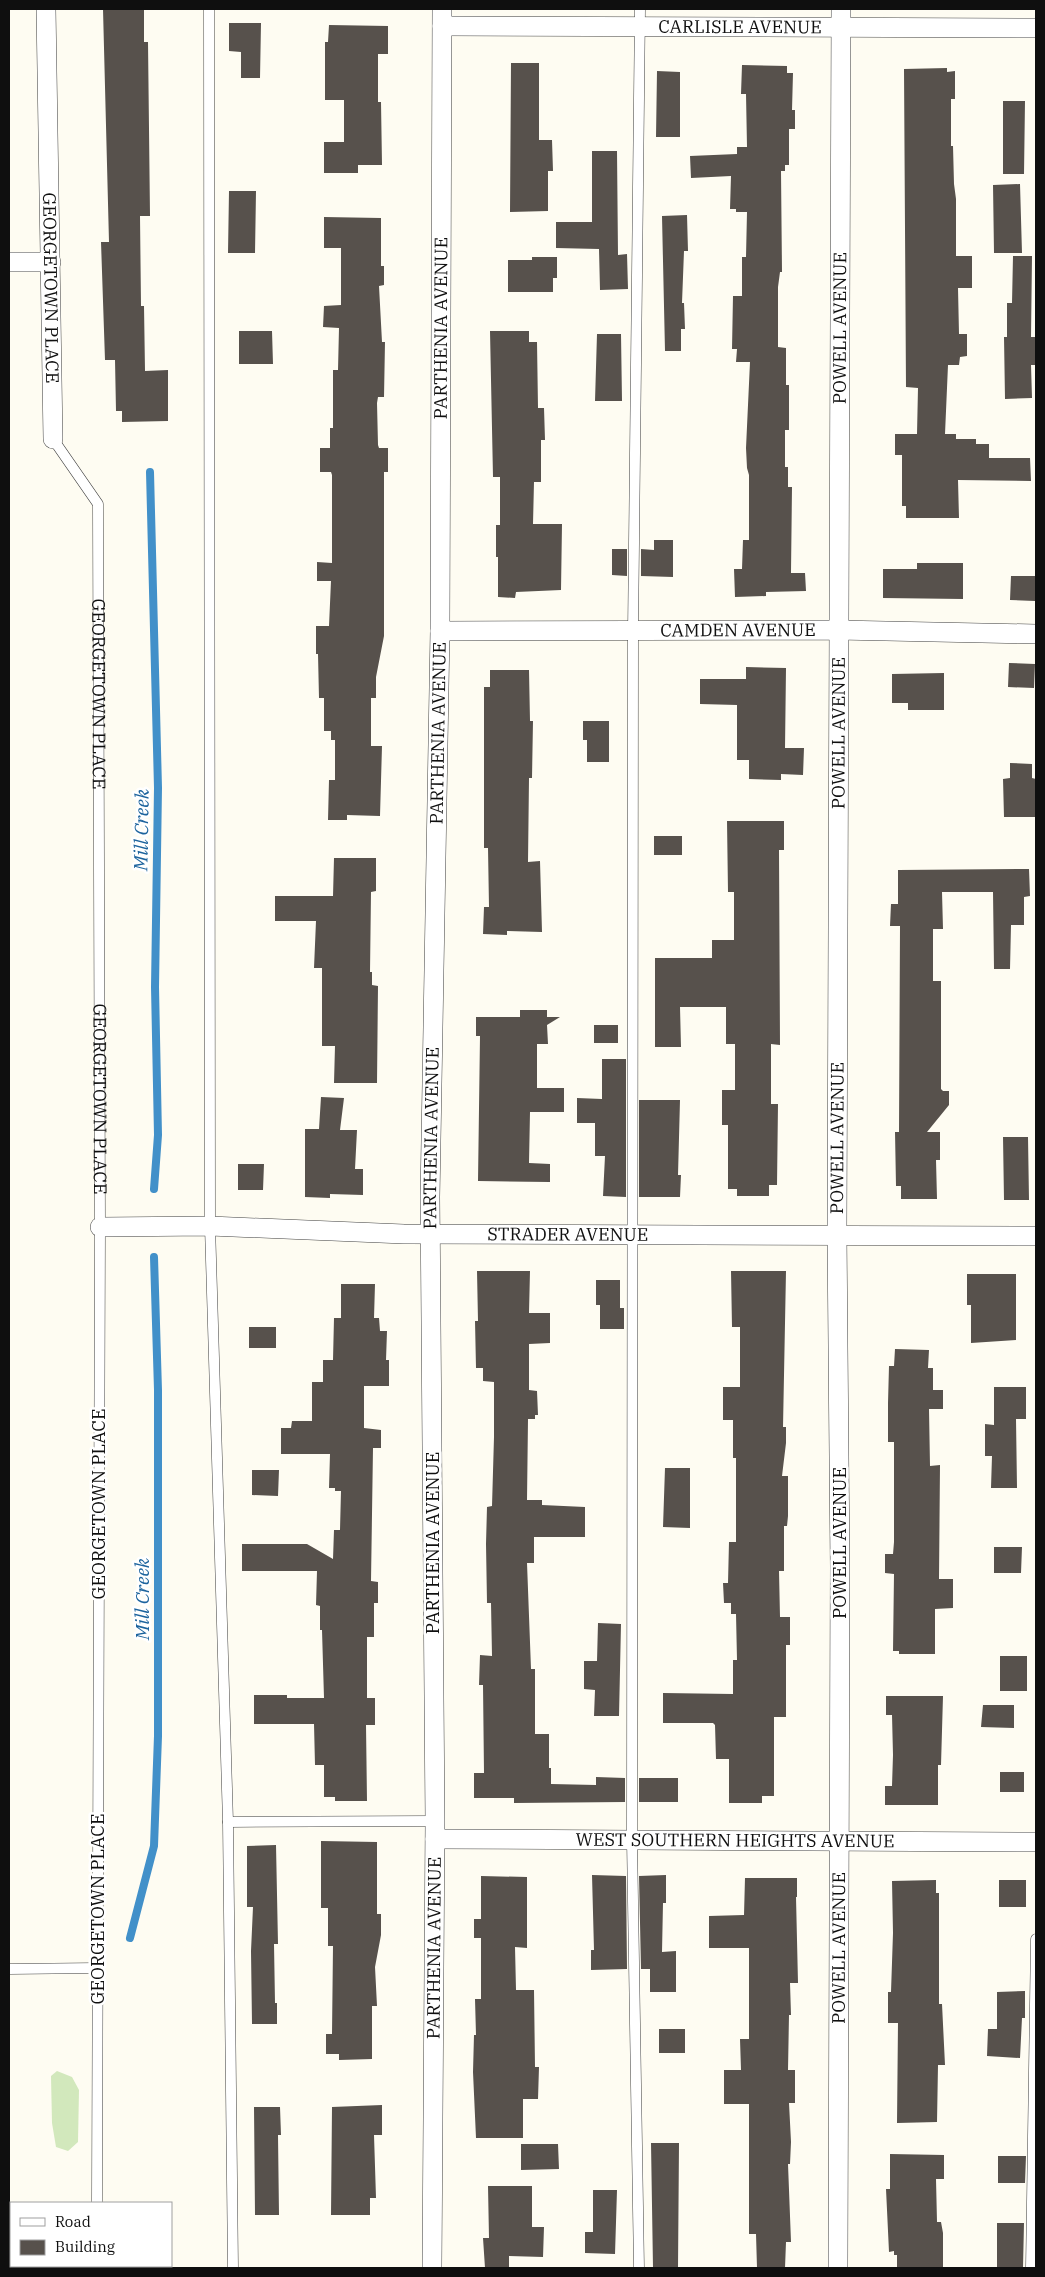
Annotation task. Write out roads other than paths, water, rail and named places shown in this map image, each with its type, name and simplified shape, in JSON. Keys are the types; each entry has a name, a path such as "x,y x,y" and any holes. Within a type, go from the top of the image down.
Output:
{"street":[{"name":"GEORGETOWN PLACE","path":"46,9 53,439"},
{"name":"POWELL AVENUE","path":"838,2268 840,1841 837,1235 841,9"},
{"name":"CARLISLE AVENUE","path":"442,17 640,18 841,29 1036,28"},
{"name":"PARTHENIA AVENUE","path":"432,2268 435,1830 431,1233 440,631 442,17"},
{"path":"9,262 51,262"},
{"name":"CAMDEN AVENUE","path":"440,631 838,630 1036,634"},
{"name":"STRADER AVENUE","path":"100,1227 210,1226 431,1233 633,1235 1036,1236"},
{"name":"WEST SOUTHERN HEIGHTS AVENUE","path":"435,1830 632,1840 1036,1842"}],"lane":[{"path":"209,9 210,1226 228,1822 233,2268"},
{"path":"639,2268 632,1840 633,632 640,18"},
{"name":"GEORGETOWN PLACE","path":"53,439 98,504 100,1227 97,2202"},
{"path":"228,1822 435,1830"},
{"path":"1031,2268 1036,1939"},
{"path":"9,1969 97,1968"}],"waterway":[{"name":"Mill Creek","path":"150,472 158,788 155,987 158,1135 154,1189"},
{"name":"Mill Creek","path":"130,1938 154,1846 158,1736 158,1390 154,1257"}]}
